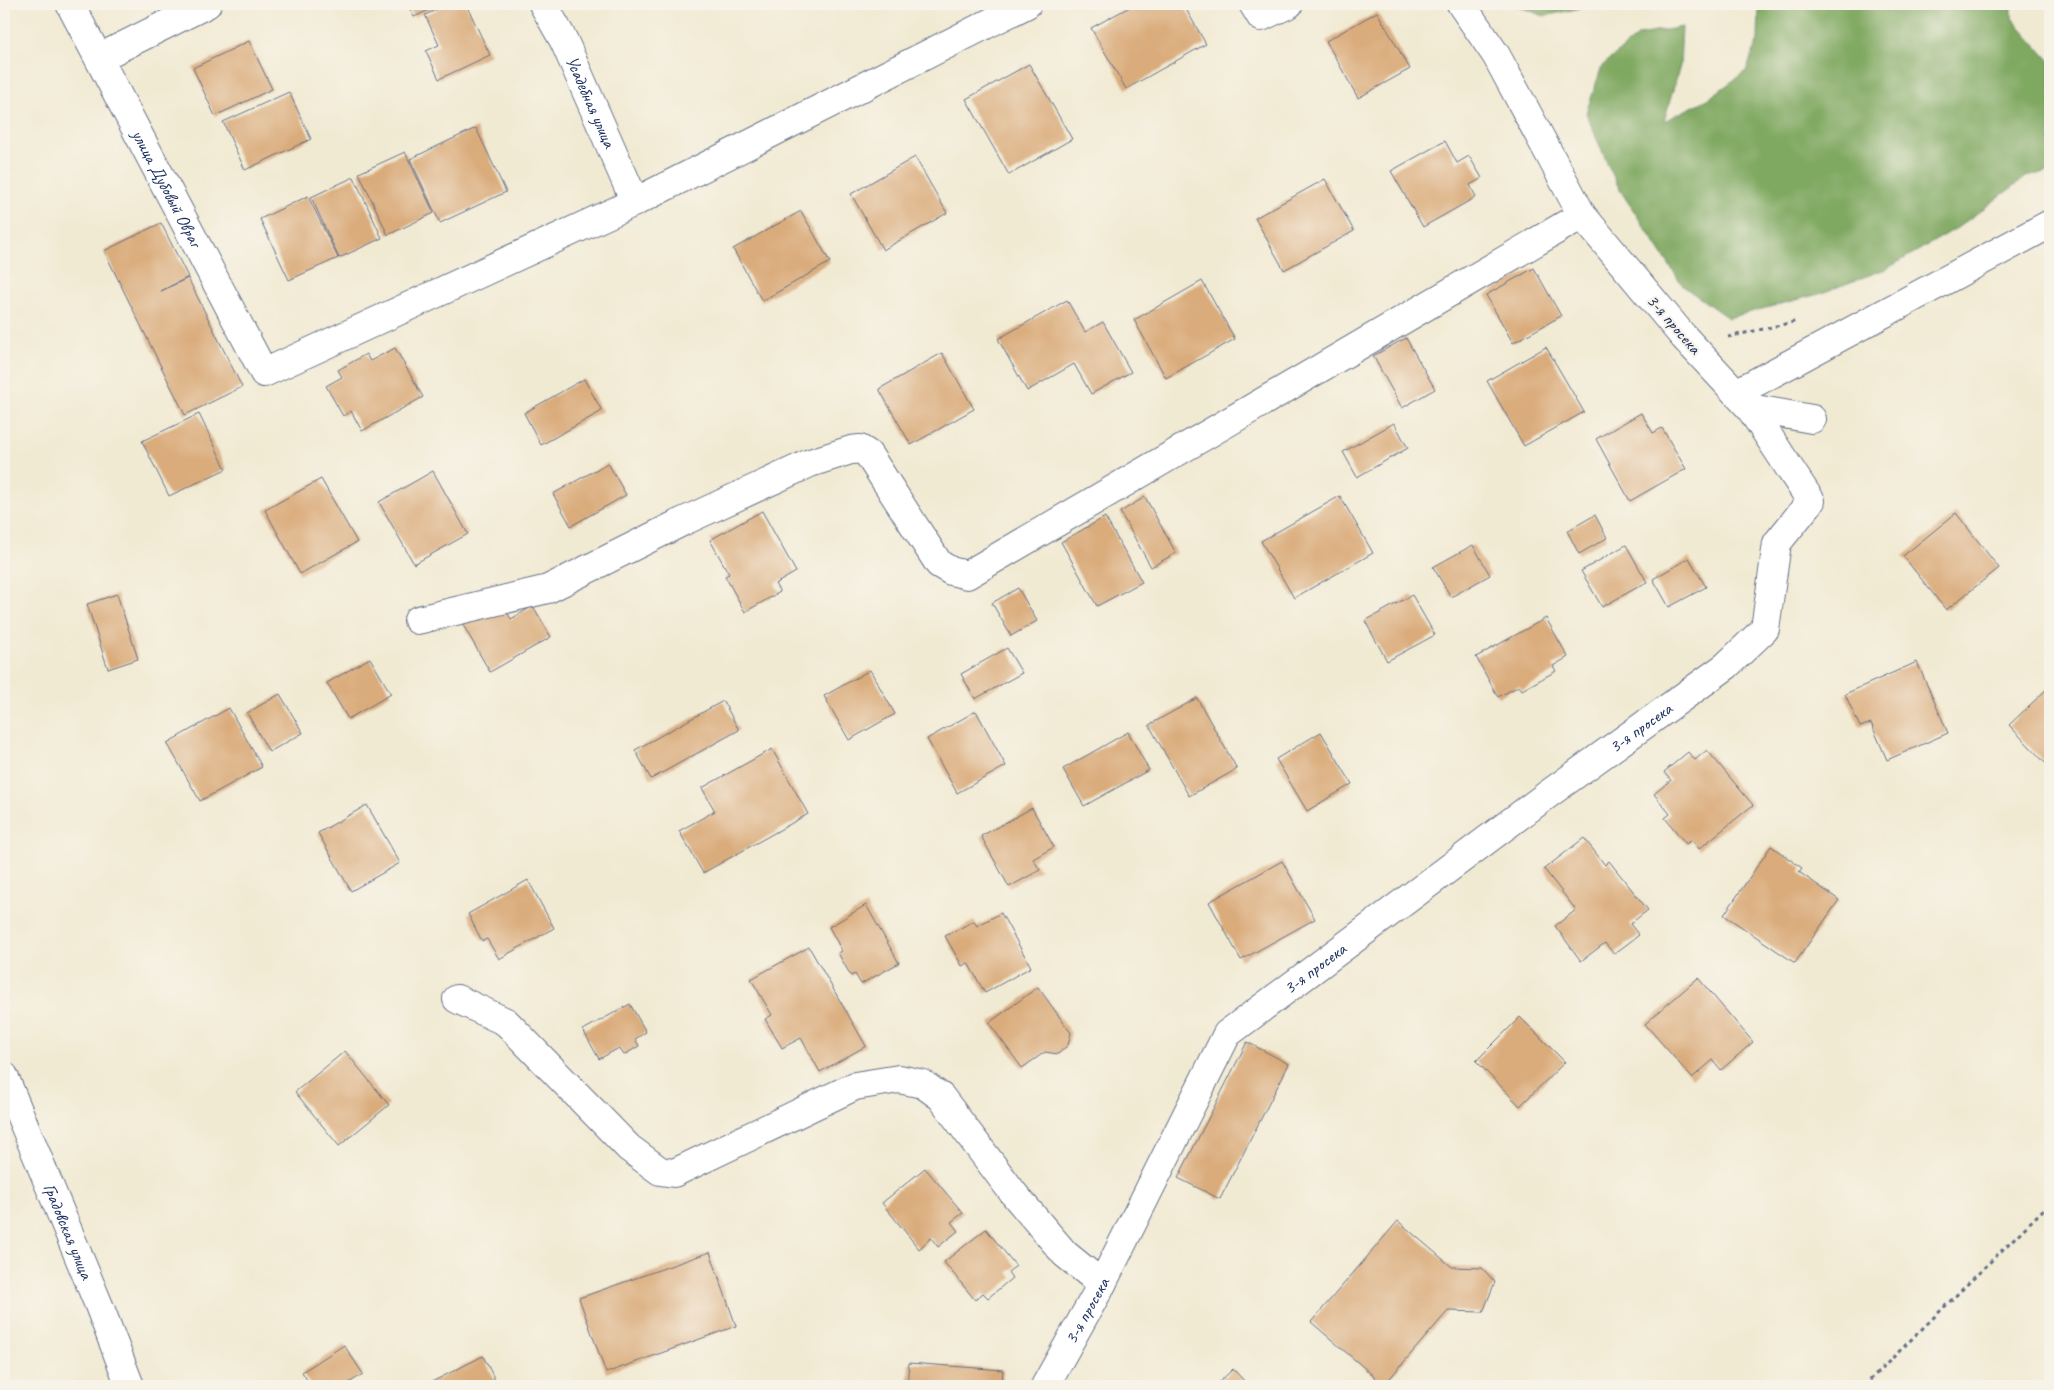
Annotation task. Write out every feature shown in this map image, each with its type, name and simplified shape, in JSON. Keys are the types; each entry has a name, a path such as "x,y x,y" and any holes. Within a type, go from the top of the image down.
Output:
{"street":[{"name":"улица Дубовый Овраг","path":"70,4 264,373 635,202"},
{"path":"99,58 208,4"},
{"name":"Усадебная улица","path":"543,4 564,41 635,202"},
{"path":"635,202 1027,4"},
{"path":"1253,4 1261,17 1289,4"},
{"name":"3-я просека","path":"1045,1386 1102,1284 1227,1034 1547,795 1726,666 1765,629 1777,543 1811,501 1743,401 1683,336 1582,215 1496,55 1461,4"},
{"path":"418,620 548,589 682,522 810,463 860,449 868,454 939,564 951,571 966,575 1582,215"},
{"path":"1743,401 2050,224"},
{"path":"1743,401 1812,419"},
{"path":"457,999 506,1022 629,1148 660,1171 674,1173 855,1086 899,1080 924,1084 941,1097 1014,1194 1065,1254 1102,1284"},
{"name":"Градовская улица","path":"4,1076 97,1299 130,1386"}],"path":[{"path":"1864,1386 2050,1203"}],"green space":[{"path":"1512,4 1600,4 1544,16"},
{"path":"1759,4 2012,4 2012,18 2050,61 2050,172 2026,177 1957,228 1888,268 1819,294 1728,318 1683,286 1620,190 1586,113 1602,66 1639,35 1682,27 1680,66 1664,121 1708,99 1746,71 1758,40"}],"building":[{"path":"407,4 442,4 414,17"},
{"path":"449,4 466,4 490,55 439,79 426,51 439,45 425,15"},
{"path":"1135,4 1183,4 1206,44 1126,89 1091,28"},
{"path":"1377,12 1410,69 1358,98 1326,41"},
{"path":"249,41 272,89 215,116 193,68"},
{"path":"1029,64 1072,139 1009,175 966,99"},
{"path":"289,92 311,139 245,170 223,122"},
{"path":"476,128 506,192 440,223 410,159"},
{"path":"1445,141 1457,163 1469,156 1482,178 1470,185 1476,197 1423,227 1391,171"},
{"path":"405,152 434,213 388,235 359,173"},
{"path":"915,157 947,213 883,250 851,194"},
{"path":"354,177 382,238 339,258 311,197"},
{"path":"1325,179 1354,231 1284,270 1255,218"},
{"path":"308,196 338,258 289,280 260,219"},
{"path":"801,211 830,262 762,301 733,249"},
{"path":"161,223 188,277 161,291 188,278 242,387 185,415 104,251"},
{"path":"1534,268 1561,316 1513,343 1486,295"},
{"path":"1202,281 1235,339 1166,378 1134,320"},
{"path":"1067,300 1085,332 1103,322 1131,372 1091,394 1074,364 1027,391 998,339"},
{"path":"1406,338 1435,389 1402,408 1373,356"},
{"path":"1546,347 1584,412 1524,446 1487,381"},
{"path":"395,348 423,397 362,431 351,411 343,416 326,386 342,377 338,370 366,354 370,361"},
{"path":"942,353 974,409 911,445 879,389"},
{"path":"584,379 602,411 541,445 524,413"},
{"path":"1641,413 1653,433 1662,428 1686,469 1630,501 1596,439"},
{"path":"199,414 226,469 169,496 142,441"},
{"path":"1394,423 1408,448 1357,477 1343,452"},
{"path":"608,463 626,495 571,526 553,494"},
{"path":"433,471 468,534 414,564 379,502"},
{"path":"321,479 357,542 300,574 265,510"},
{"path":"1340,496 1373,553 1294,598 1261,541"},
{"path":"1145,497 1176,553 1151,567 1120,512"},
{"path":"762,511 796,572 775,584 780,592 745,612 725,576 729,574 710,540"},
{"path":"1956,513 1999,568 1946,610 1903,556"},
{"path":"1595,515 1607,538 1579,554 1567,531"},
{"path":"1105,517 1142,582 1097,606 1061,542"},
{"path":"1473,545 1490,575 1451,597 1433,567"},
{"path":"1626,545 1647,582 1602,607 1581,571"},
{"path":"1689,558 1706,587 1669,607 1653,579"},
{"path":"1018,588 1037,621 1011,636 992,603"},
{"path":"117,594 138,659 108,669 87,604"},
{"path":"1412,595 1435,635 1387,661 1365,621"},
{"path":"501,601 511,619 533,606 551,637 490,672 462,623"},
{"path":"1546,618 1568,657 1553,666 1556,671 1522,690 1519,686 1498,697 1476,657"},
{"path":"1007,648 1022,673 975,699 961,674"},
{"path":"370,658 391,694 348,719 327,683"},
{"path":"1917,662 1948,733 1887,760 1871,723 1860,727 1845,694"},
{"path":"870,670 895,714 849,740 824,696"},
{"path":"2050,686 2050,768 2009,725"},
{"path":"280,694 303,733 269,752 247,713"},
{"path":"1197,698 1237,769 1189,796 1149,725"},
{"path":"723,701 739,730 651,779 635,750"},
{"path":"229,708 262,767 200,801 167,743"},
{"path":"976,711 1006,766 957,793 927,739"},
{"path":"1128,732 1149,770 1084,806 1063,769"},
{"path":"1321,732 1352,784 1307,811 1276,759"},
{"path":"772,749 808,814 703,873 679,831 715,811 702,788"},
{"path":"1707,750 1753,805 1699,849 1692,840 1686,844 1665,818 1670,814 1654,794 1671,780 1664,772 1688,752 1695,760"},
{"path":"367,805 400,863 351,891 318,833"},
{"path":"1032,808 1054,847 1033,859 1040,870 1009,887 981,836"},
{"path":"1584,838 1605,865 1609,861 1648,910 1630,924 1639,935 1614,954 1605,943 1581,961 1555,926 1576,910 1544,869"},
{"path":"1771,846 1802,868 1799,872 1839,900 1795,963 1724,915"},
{"path":"1282,861 1315,919 1241,960 1209,902"},
{"path":"528,880 554,928 499,959 487,939 482,941 468,914"},
{"path":"866,905 899,963 861,984 855,974 851,976 838,953 842,951 829,927"},
{"path":"1001,913 1031,967 985,993 968,963 962,966 945,936 974,921 977,926"},
{"path":"809,947 866,1046 820,1072 801,1038 782,1048 765,1019 772,1015 751,979"},
{"path":"1698,978 1753,1042 1721,1070 1713,1060 1692,1078 1645,1024"},
{"path":"1038,987 1071,1033 1068,1045 1058,1054 1045,1052 1022,1068 989,1023"},
{"path":"630,1004 646,1032 635,1039 639,1046 624,1055 619,1048 599,1059 583,1030"},
{"path":"1520,1017 1565,1062 1520,1106 1476,1061"},
{"path":"1247,1042 1289,1064 1220,1199 1178,1178"},
{"path":"345,1051 389,1105 339,1146 295,1092"},
{"path":"925,1168 963,1213 951,1222 958,1231 938,1247 931,1238 919,1249 882,1203"},
{"path":"1398,1221 1452,1267 1482,1268 1495,1282 1483,1312 1448,1311 1384,1385 1311,1322"},
{"path":"986,1229 1016,1266 1008,1272 1012,1278 988,1298 983,1293 975,1300 944,1262"},
{"path":"710,1252 736,1326 606,1373 579,1298"},
{"path":"344,1345 363,1374 344,1386 311,1386 302,1372"},
{"path":"483,1356 498,1386 424,1386"},
{"path":"909,1363 1003,1370 1002,1386 907,1386"},
{"path":"1233,1369 1249,1386 1215,1386"}]}
